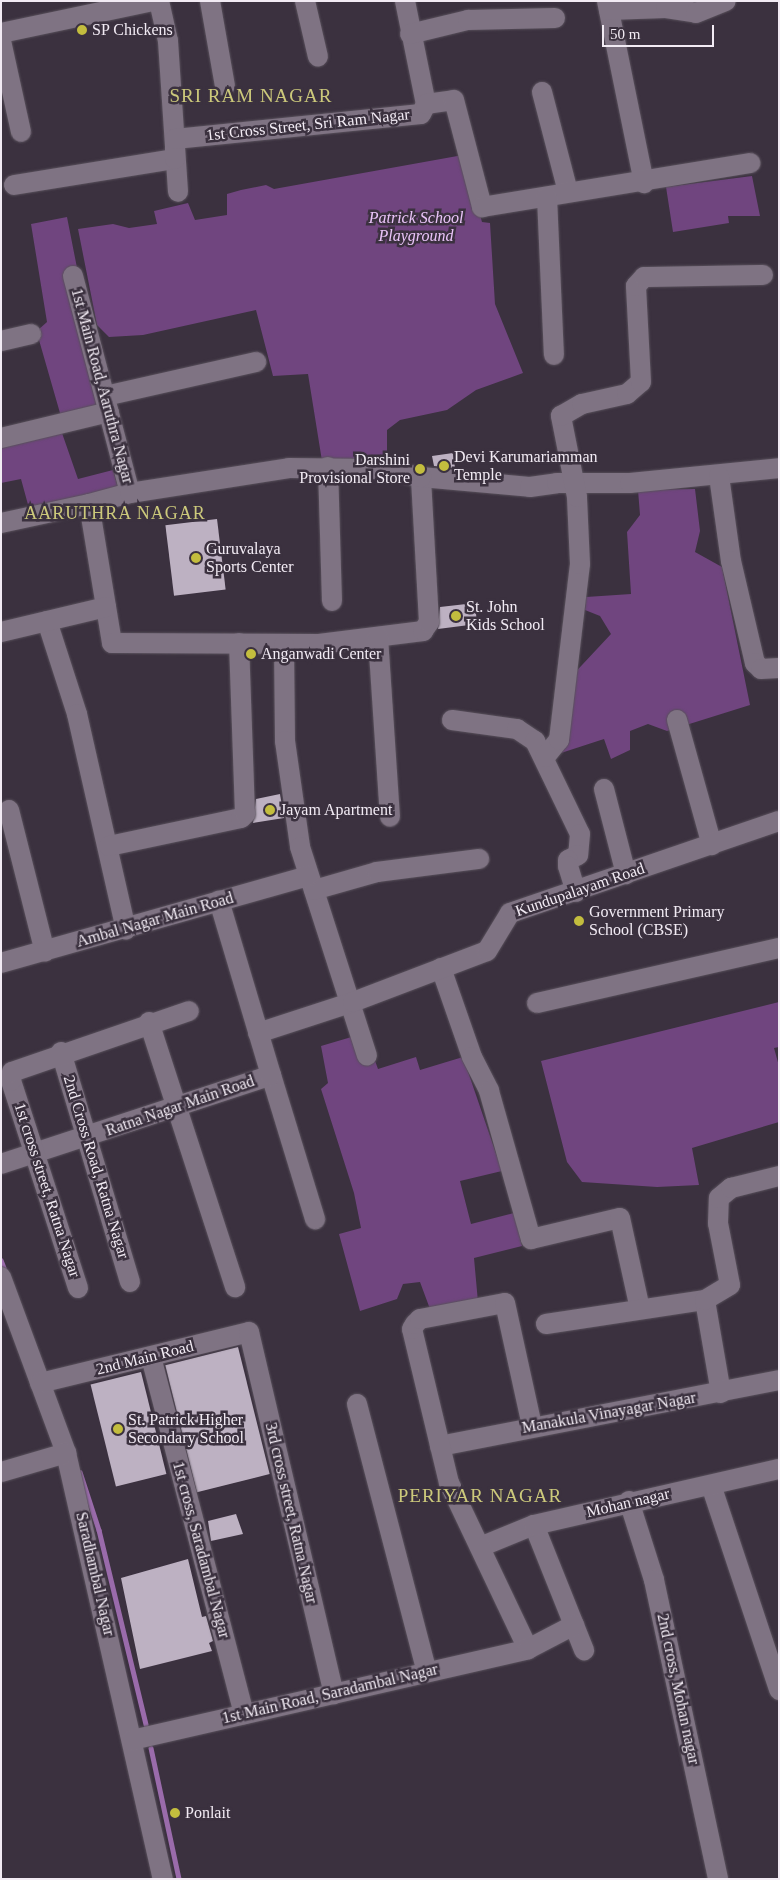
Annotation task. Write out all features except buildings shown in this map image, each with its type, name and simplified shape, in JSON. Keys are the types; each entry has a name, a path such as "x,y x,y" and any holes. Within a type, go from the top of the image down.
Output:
{"street":[{"path":"1,33 153,1"},
{"path":"159,1 168,41 178,192"},
{"path":"210,1 225,86"},
{"path":"305,1 318,57"},
{"path":"405,1 410,34 426,104"},
{"path":"644,183 608,6 666,8 696,13 726,1"},
{"path":"410,34 468,20 555,18"},
{"path":"1,41 21,132"},
{"path":"542,92 568,192"},
{"name":"1st Cross Street, Sri Ram Nagar","path":"175,139 421,114 426,104 454,100 482,207 547,198 568,192 644,183 750,163"},
{"path":"14,185 175,159 175,139"},
{"path":"547,198 554,355"},
{"path":"545,757 554,751 559,740 580,564 575,484 562,416 582,404 626,394 641,382 636,286 644,277 763,275"},
{"name":"1st Main Road, Aaruthra Nagar","path":"1,524 130,493 73,276"},
{"path":"1,341 31,334"},
{"path":"1,438 107,404 256,362"},
{"path":"328,467 332,601"},
{"path":"130,493 289,468 376,469 490,486 575,484 719,476 779,468"},
{"path":"719,476 731,561 755,663 761,669 779,668"},
{"path":"89,504 112,644 239,643 284,645 378,637 428,628 421,477"},
{"path":"1,632 106,608"},
{"path":"47,621 76,714 126,929"},
{"path":"378,637 390,817"},
{"path":"108,846 241,818 245,814 239,643"},
{"path":"284,645 286,741 300,847 353,1002 367,1056"},
{"path":"452,720 517,729 535,741 545,757 580,834 578,855 568,860 576,892"},
{"path":"677,720 712,844"},
{"path":"604,789 626,874"},
{"path":"9,810 45,952"},
{"name":"Kundupalayam Road","path":"258,1032 353,1002 487,951 510,913 779,821"},
{"name":"Ambal Nagar Main Road","path":"1,963 219,901 377,872 479,859"},
{"name":"Ratna Nagar Main Road","path":"1,1164 87,1138 271,1075 219,901"},
{"path":"537,1004 779,948"},
{"path":"441,968 472,1058 489,1091 531,1239 620,1218 640,1309"},
{"name":"1st cross street, Ratna Nagar","path":"78,1288 35,1153 6,1083 12,1072 22,1065 149,1022 189,1011"},
{"path":"149,1022 179,1105 235,1287"},
{"name":"2nd Cross Road, Ratna Nagar","path":"61,1052 130,1282"},
{"path":"271,1075 292,1155 315,1219"},
{"path":"546,1324 705,1300 730,1285 718,1223 723,1192 779,1176"},
{"name":"Saradhambal Nagar","path":"1,1277 7,1310 40,1383 66,1453 163,1879"},
{"path":"705,1300 721,1393"},
{"path":"528,1649 449,1483 412,1329 415,1324 420,1319 498,1301 509,1309 532,1426"},
{"name":"2nd Main Road","path":"40,1383 249,1332"},
{"name":"3rd cross street, Ratna Nagar","path":"249,1332 334,1694"},
{"name":"1st cross, Saradambal Nagar","path":"151,1357 244,1714"},
{"name":"Manakula Vinayagar Nagar","path":"440,1446 532,1426 721,1393 779,1380"},
{"path":"357,1404 427,1672"},
{"path":"1,1472 66,1453"},
{"name":"Mohan nagar","path":"480,1547 534,1525 629,1501 779,1469"},
{"path":"711,1485 779,1690"},
{"name":"2nd cross, Mohan nagar","path":"629,1501 654,1580 718,1879"},
{"path":"534,1525 584,1650"},
{"name":"1st Main Road, Saradambal Nagar","path":"132,1740 528,1649 574,1625"}],"green space":[{"name":"Patrick School Playground","path":"463,155 482,222 490,223 495,304 523,373 476,390 447,410 400,420 387,430 387,465 322,461 308,374 273,376 256,310 143,335 109,337 97,325 78,229 113,224 129,228 157,224 154,211 188,203 195,220 227,215 227,194 241,190 266,185 274,189"},
{"path":"752,176 760,216 728,216 729,223 673,232 666,187"},
{"path":"67,217 104,405 62,420 39,340 38,330 47,322 31,224"},
{"path":"62,433 78,479 113,470 119,491 30,512 21,479 1,483 1,448"},
{"path":"695,489 700,531 695,552 722,567 750,705 667,731 648,724 630,731 630,750 611,759 604,739 561,753 568,680 611,634 600,616 585,610 586,597 631,594 627,532 640,515 638,490"},
{"path":"779,1002 779,1047 774,1048 779,1066 779,1122 692,1148 699,1185 657,1187 582,1182 567,1162 541,1061"},
{"path":"365,1033 378,1069 416,1057 420,1070 463,1057 502,1171 460,1181 471,1224 514,1213 522,1246 474,1258 478,1302 468,1300 430,1309 420,1282 403,1284 397,1299 360,1311 339,1234 361,1228 354,1193 321,1089 328,1083 321,1046"}],"waterway":[{"path":"1,1260 6,1273"},
{"path":"80,1472 99,1530 146,1724"},
{"path":"151,1748 179,1879"}],"place":[{"name":"SP Chickens","path":"82,30"},
{"name":"Devi Karumariamman Temple","path":"444,466"},
{"name":"Darshini Provisional Store","path":"420,469"},
{"name":"Guruvalaya Sports Center","path":"196,558"},
{"name":"St. John Kids School","path":"456,616"},
{"name":"Anganwadi Center","path":"251,654"},
{"name":"Jayam Apartment","path":"270,810"},
{"name":"Government Primary School (CBSE)","path":"579,921"},
{"name":"St. Patrick Higher Secondary School","path":"118,1429"},
{"name":"Ponlait","path":"175,1813"}],"district":[{"name":"SRI RAM NAGAR","path":"251,96"},
{"name":"AARUTHRA NAGAR","path":"115,513"},
{"name":"PERIYAR NAGAR","path":"480,1496"}]}
